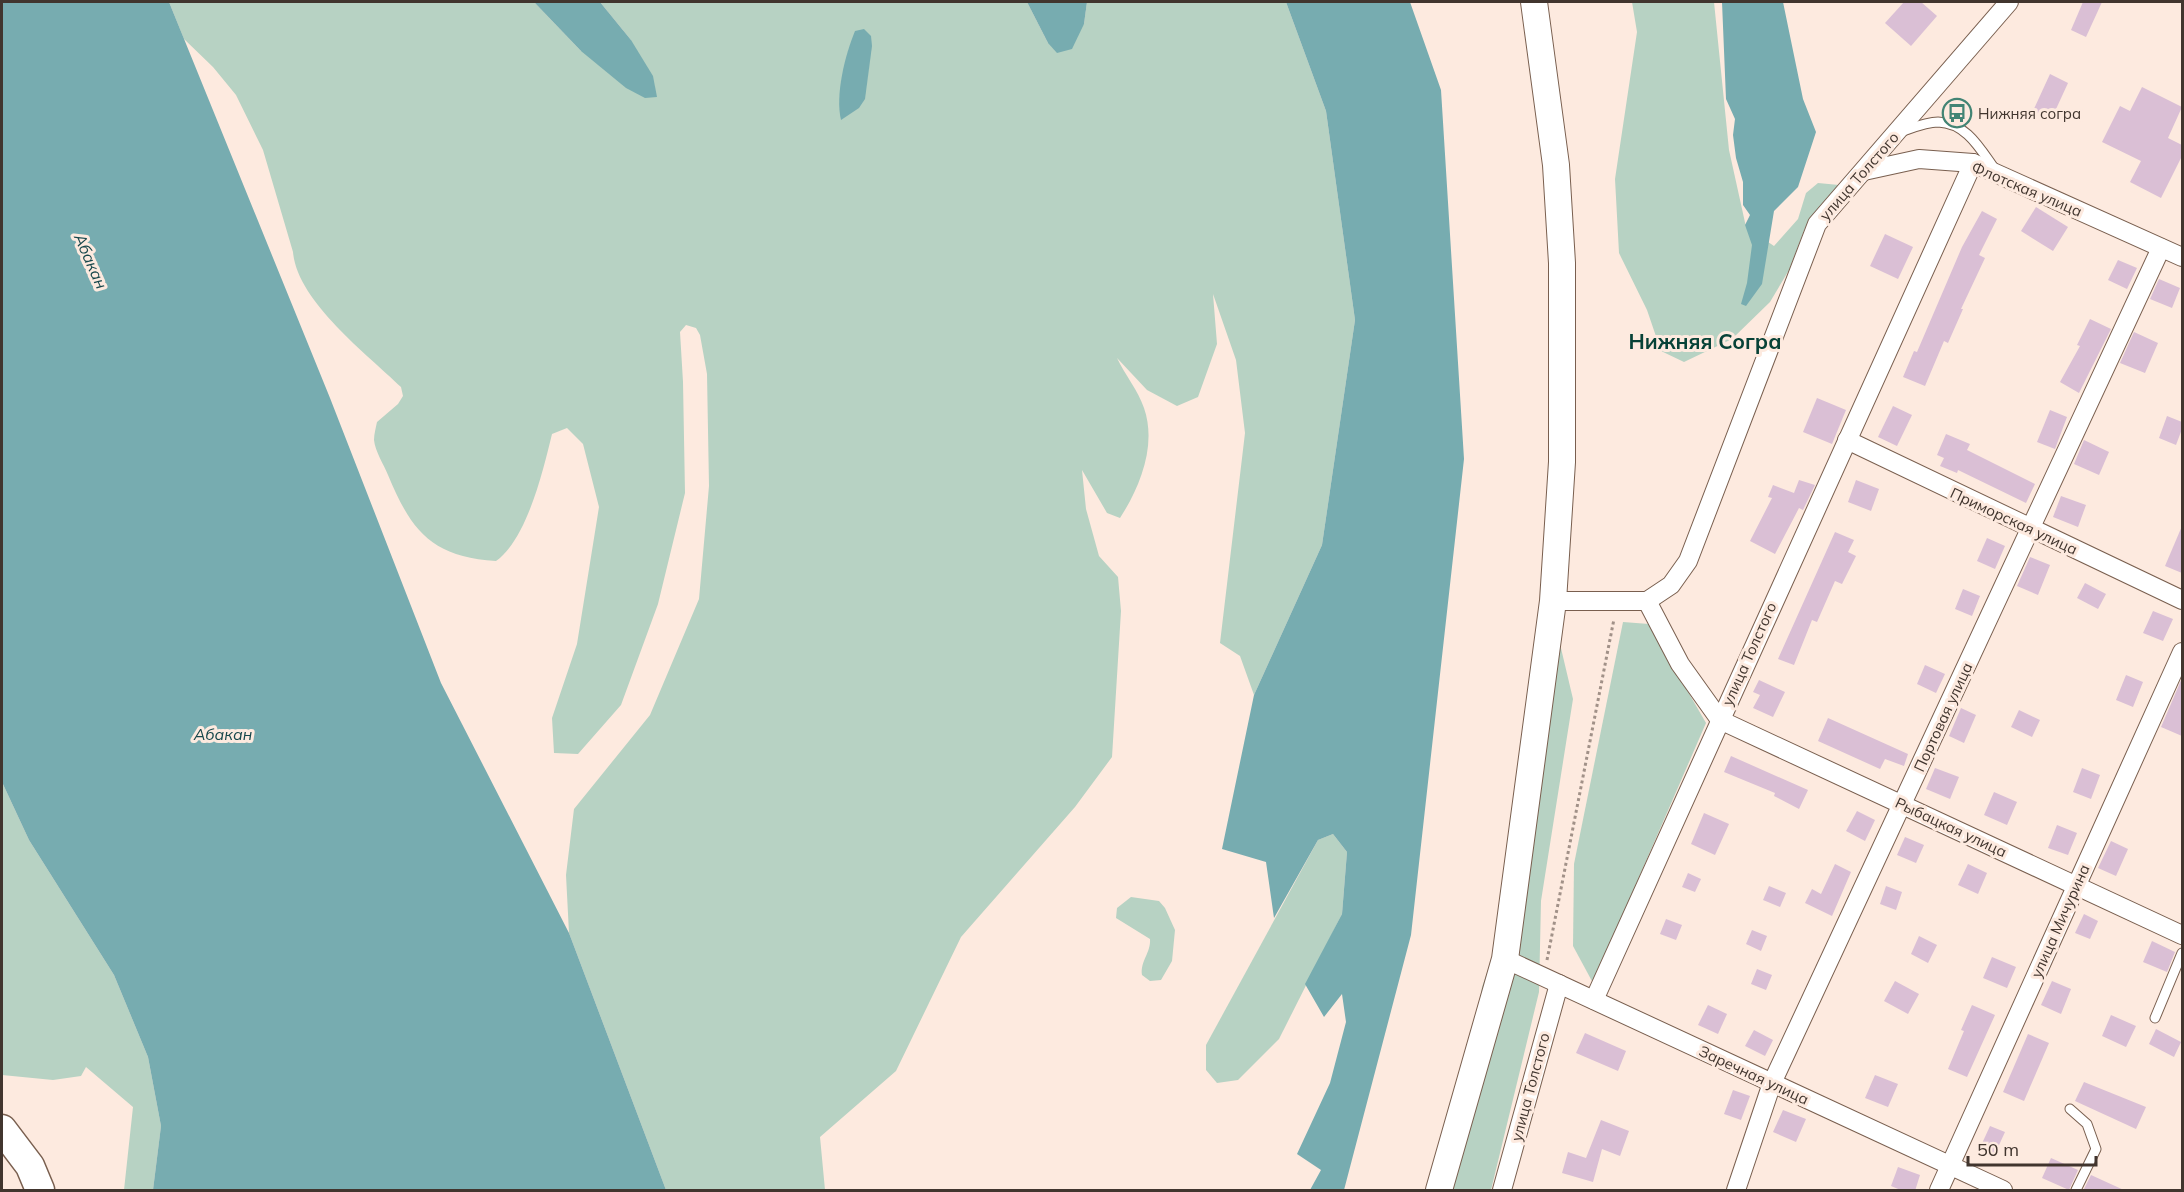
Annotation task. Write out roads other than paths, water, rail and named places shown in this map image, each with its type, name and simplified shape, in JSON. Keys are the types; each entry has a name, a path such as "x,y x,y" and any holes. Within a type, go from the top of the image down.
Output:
{"main road":[{"path":"2,1130 30,1166 40,1191"}],"street":[{"path":"1439,1191 1505,959 1553,601 1563,409 1560,218 1548,99 1534,2"},
{"name":"улица Толстого","path":"1720,720 1680,664 1647,601 1671,585 1688,561 1817,224 2009,2"},
{"name":"Флотская улица","path":"1864,171 1919,159 1973,163 2182,257"},
{"name":"улица Толстого","path":"1594,1000 1973,163"},
{"name":"Портовая улица","path":"1736,1191 1772,1083 2162,248"},
{"name":"Приморская улица","path":"1847,440 2182,600"},
{"path":"1553,601 1647,601"},
{"name":"улица Мичурина","path":"1939,1191 2182,652"},
{"name":"Рыбацкая улица","path":"1720,720 2182,935"},
{"name":"Заречная улица","path":"1505,959 2003,1191"},
{"name":"улица Толстого","path":"1502,1191 1551,981"}],"lane":[{"path":"1896,133 1936,122 1959,126 1979,146 1999,175"},
{"path":"2155,1018 2182,953"},
{"path":"2070,1109 2087,1124 2096,1149 2076,1191"}],"water":[{"name":"Абакан","path":"2,2 169,2 330,398 441,683 569,933 666,1190 153,1190 161,1126 148,1057 114,975 29,840 2,782"},
{"path":"534,2 600,2 631,40 653,76 657,97 645,98 626,88 581,51"},
{"path":"1027,2 1087,2 1084,24 1072,49 1057,53 1048,43"},
{"path":"1286,2 1410,2 1441,90 1464,459 1411,935 1344,1190 1310,1190 1321,1170 1297,1154 1330,1083 1346,1022 1342,994 1324,1017 1305,984 1342,914 1347,852 1333,834 1318,840 1274,918 1266,862 1222,849 1254,695 1322,545 1355,320 1326,111"},
{"path":"1722,2 1783,2 1803,99 1816,132 1798,187 1774,211 1762,284 1746,306 1741,304 1747,283 1752,245 1745,225 1750,215 1743,205 1743,182 1736,158 1733,135 1735,119 1726,99"},
{"path":"864,29 871,36 872,46 865,99 859,108 841,120 839,99 845,63 855,31"}],"place":[{"name":"Нижняя согра","path":"1957,113"}],"district":[{"name":"Нижняя Согра","path":"1705,341"}]}
